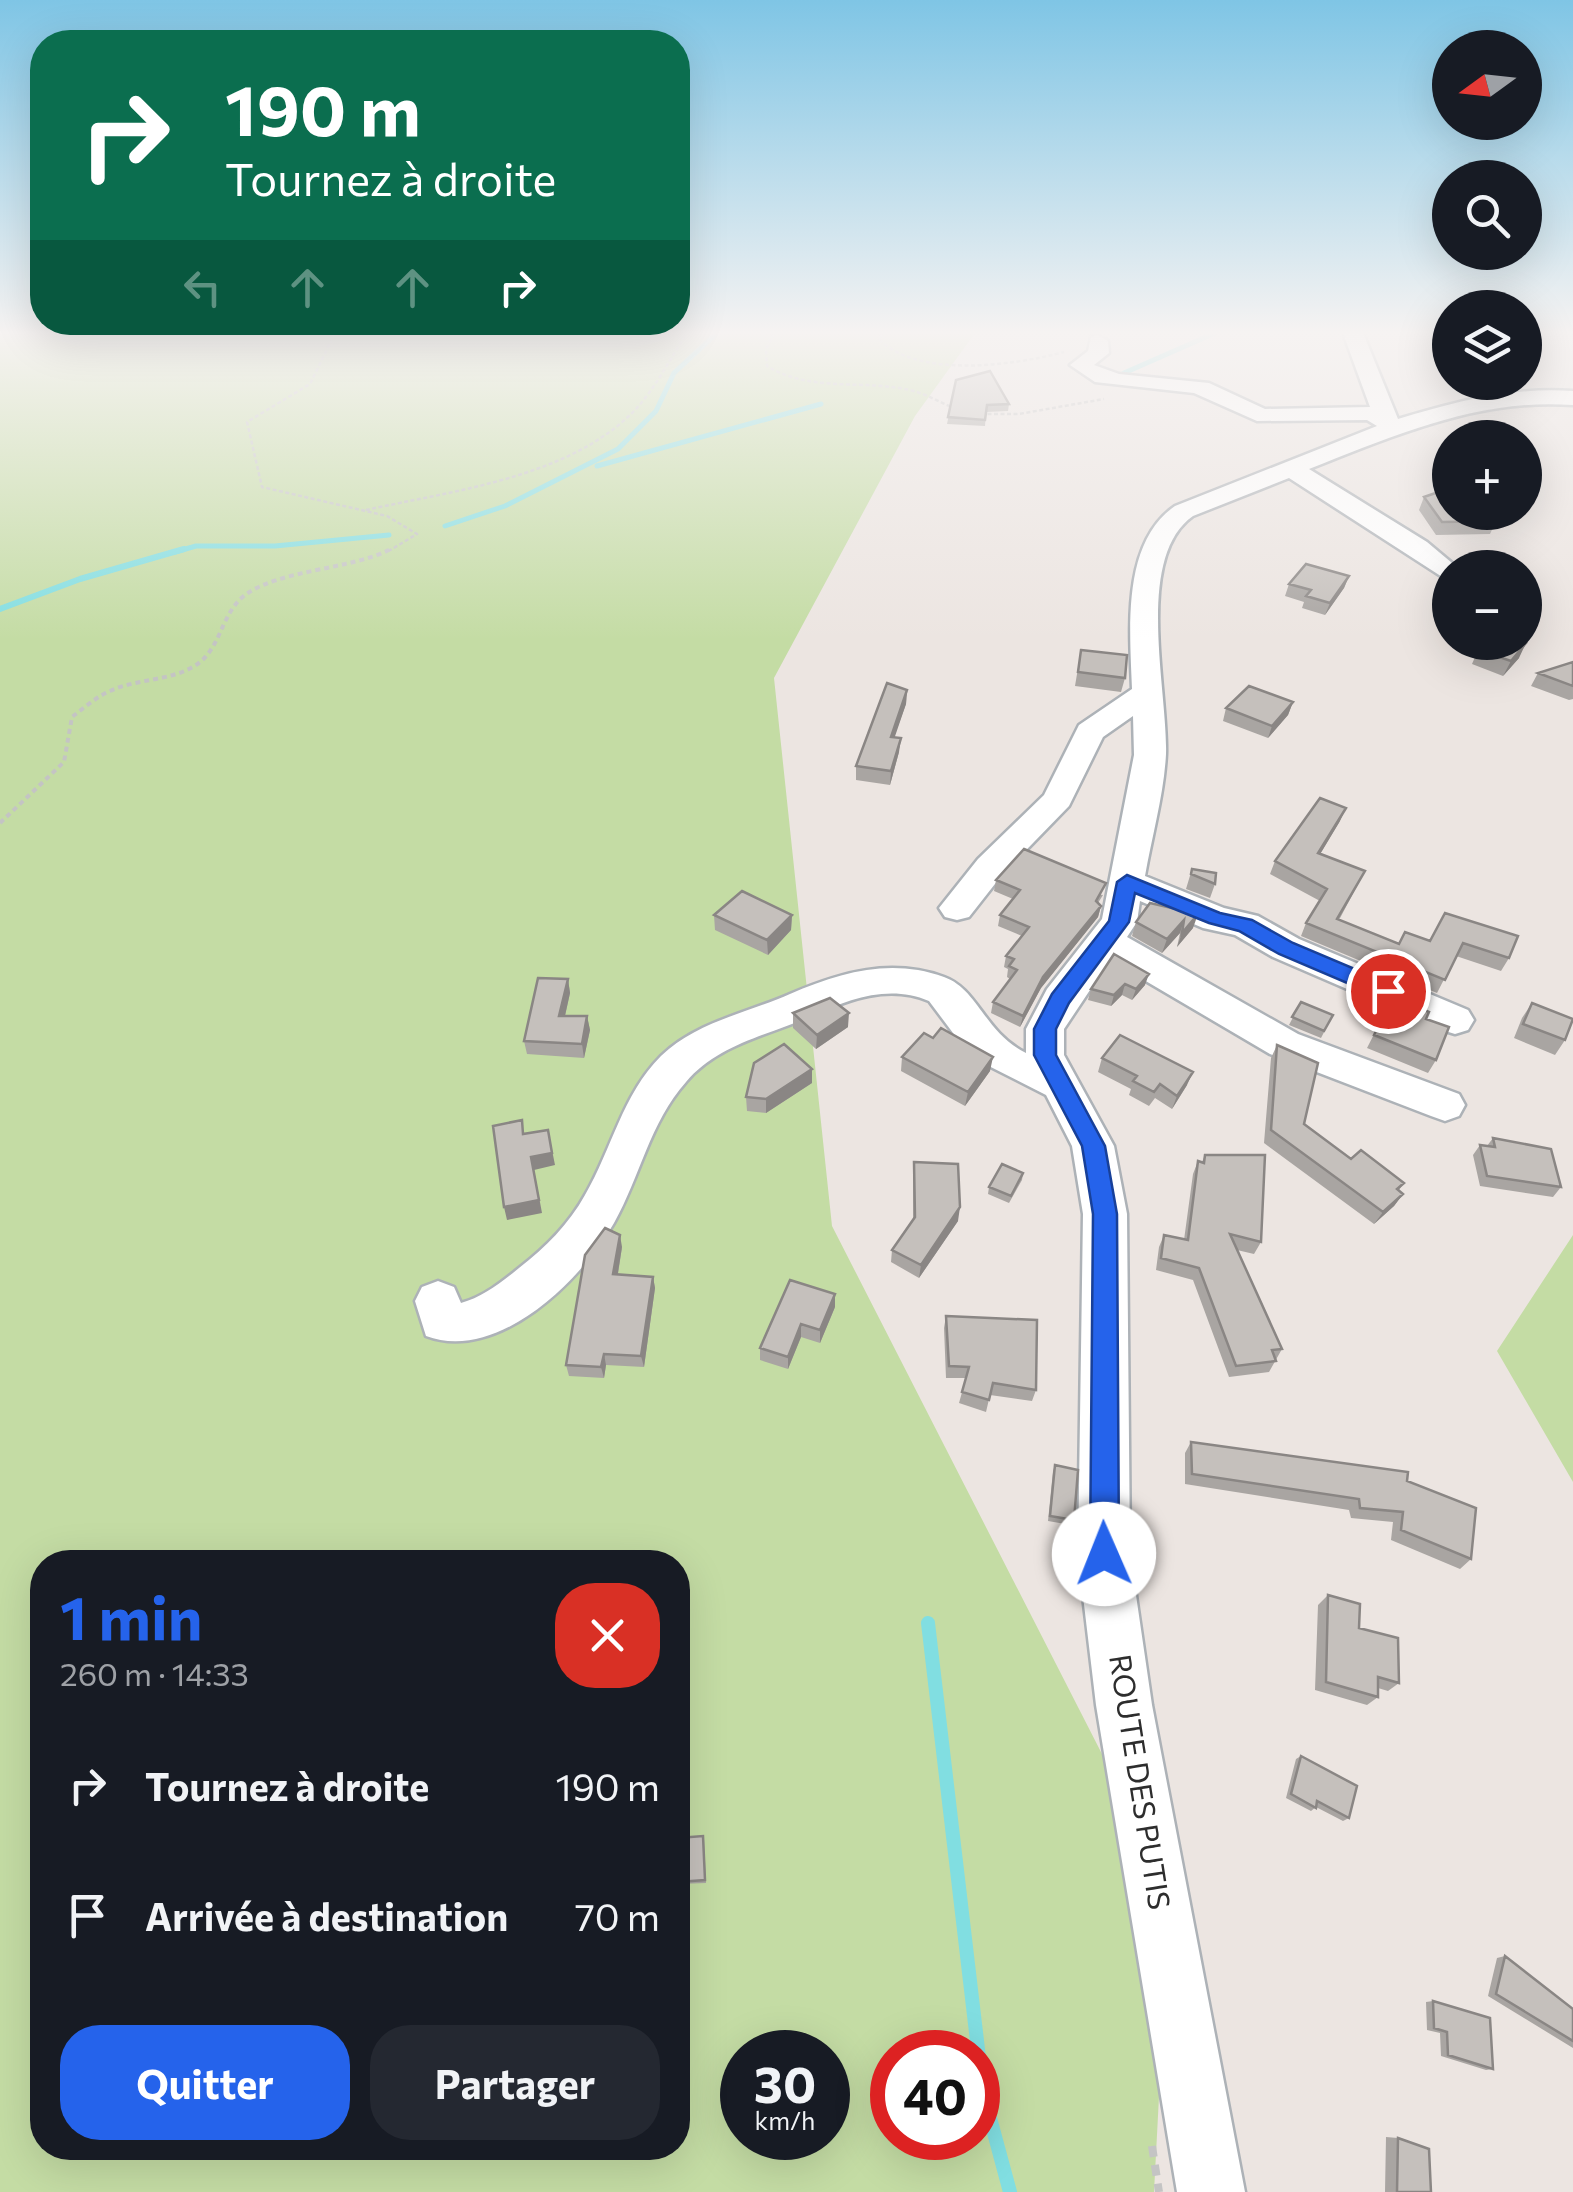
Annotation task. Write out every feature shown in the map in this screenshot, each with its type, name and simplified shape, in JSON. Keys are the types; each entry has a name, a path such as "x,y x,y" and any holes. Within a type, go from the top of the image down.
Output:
{"street":[{"name":"ROUTE DES PUTIS","path":"1211,2192 1124,1705 1104,1554 1105,1214 1093,1146 1045,1055 1045,1029 1060,999 1108,942 1119,922 1150,755 1144,694 1144,628 1152,556 1168,522 1359,435"},
{"path":"1292,469 1432,559"},
{"path":"957,908 990,866 1031,830 1058,799 1090,732 1144,694"},
{"path":"1127,882 1216,918 1245,925 1286,948 1455,1020"},
{"path":"1108,942 1284,1044 1445,1104"},
{"path":"438,1302 442,1322 451,1326 463,1327 494,1312 552,1266 588,1228 635,1120 672,1069 700,1045 730,1029 790,1010 836,988 894,980 933,987 958,1004 975,1038 989,1050 1060,1084"}],"path":[{"path":"0,824 64,762 72,717 109,690 196,666 218,647 225,615 236,600 255,589 387,552 417,534 403,518 286,498 262,488 251,435"},
{"path":"361,511 496,480 557,457 596,435"}],"green space":[{"path":"0,435 905,435 774,678 832,1226 1170,1887 1154,2192 0,2192"},
{"path":"1573,1235 1573,1482 1497,1351"}],"building":[{"path":"1306,564 1349,576 1330,603 1306,596 1311,590 1289,584"},
{"path":"1081,650 1127,655 1125,678 1078,672"},
{"path":"1573,662 1573,686 1538,673"},
{"path":"887,683 907,690 891,737 901,738 891,771 856,766"},
{"path":"1249,686 1293,702 1272,726 1226,708"},
{"path":"1320,798 1346,808 1318,853 1365,871 1337,919 1399,944 1405,932 1430,941 1445,913 1518,936 1509,958 1463,943 1445,980 1306,923 1327,889 1275,861"},
{"path":"1024,849 1106,883 1096,901 1101,906 1043,977 1023,1016 993,1002 1017,970 1009,966 1014,959 1006,956 1029,927 1000,915 1020,890 996,880"},
{"path":"1192,869 1216,873 1215,884 1191,874"},
{"path":"742,891 792,915 767,940 714,915"},
{"path":"1150,903 1198,914 1182,933 1184,920 1167,939 1136,922"},
{"path":"1114,954 1149,974 1136,989 1125,984 1114,995 1091,989"},
{"path":"538,978 568,979 559,1016 587,1016 582,1044 524,1041"},
{"path":"1393,997 1429,1012 1426,1019 1449,1027 1436,1060 1374,1035"},
{"path":"830,998 849,1013 817,1035 793,1013"},
{"path":"1301,1002 1333,1015 1324,1031 1292,1017"},
{"path":"1532,1003 1573,1019 1565,1040 1523,1024"},
{"path":"941,1028 993,1057 968,1092 902,1057 924,1033 933,1038"},
{"path":"1120,1035 1193,1072 1177,1096 1160,1084 1154,1092 1133,1081 1137,1076 1102,1058"},
{"path":"784,1044 812,1069 766,1099 746,1097 754,1063"},
{"path":"1277,1045 1318,1063 1304,1124 1351,1159 1361,1150 1404,1183 1397,1189 1403,1194 1383,1212 1271,1130"},
{"path":"522,1120 523,1134 548,1130 552,1153 531,1157 539,1200 504,1207 493,1126"},
{"path":"1493,1138 1551,1149 1561,1187 1487,1176 1480,1145 1495,1147"},
{"path":"1205,1155 1265,1155 1261,1242 1230,1234 1282,1349 1272,1350 1276,1361 1236,1366 1199,1268 1161,1258 1164,1235 1188,1240 1198,1161 1204,1163"},
{"path":"914,1162 958,1164 960,1207 921,1265 892,1250 915,1217"},
{"path":"1002,1164 1023,1173 1011,1196 989,1187"},
{"path":"605,1228 620,1235 613,1274 653,1277 641,1356 604,1354 601,1367 566,1365 585,1255"},
{"path":"790,1280 835,1294 820,1330 801,1324 788,1357 760,1348"},
{"path":"946,1316 1037,1320 1036,1390 993,1383 989,1400 962,1392 969,1367 949,1366"},
{"path":"1191,1442 1408,1472 1407,1481 1476,1508 1471,1559 1401,1530 1403,1512 1360,1508 1359,1499 1192,1474"},
{"path":"1055,1465 1078,1470 1074,1520 1050,1516"},
{"path":"1328,1595 1360,1604 1359,1628 1398,1638 1399,1683 1378,1677 1378,1697 1326,1682"},
{"path":"1301,1756 1357,1786 1349,1818 1317,1801 1316,1808 1291,1794"},
{"path":"703,1836 705,1880 690,1881 690,1837"},
{"path":"1505,1956 1573,2009 1573,2041 1496,1994"},
{"path":"1433,2001 1490,2018 1493,2069 1448,2055 1447,2032 1434,2028"},
{"path":"1398,2138 1429,2149 1431,2192 1397,2192"}],"waterway":[{"path":"445,526 505,506 618,449 632,435"},
{"path":"597,466 708,435"},
{"path":"175,552 196,546 275,546 389,535"},
{"path":"0,609 80,579 184,549"},
{"path":"928,1623 983,2092 1010,2192"}],"route":[{"path":"1104,1554 1105,1214 1093,1146 1045,1055 1045,1029 1060,999 1108,942 1119,922 1127,882 1216,918 1245,925 1286,948 1388,991"}]}
